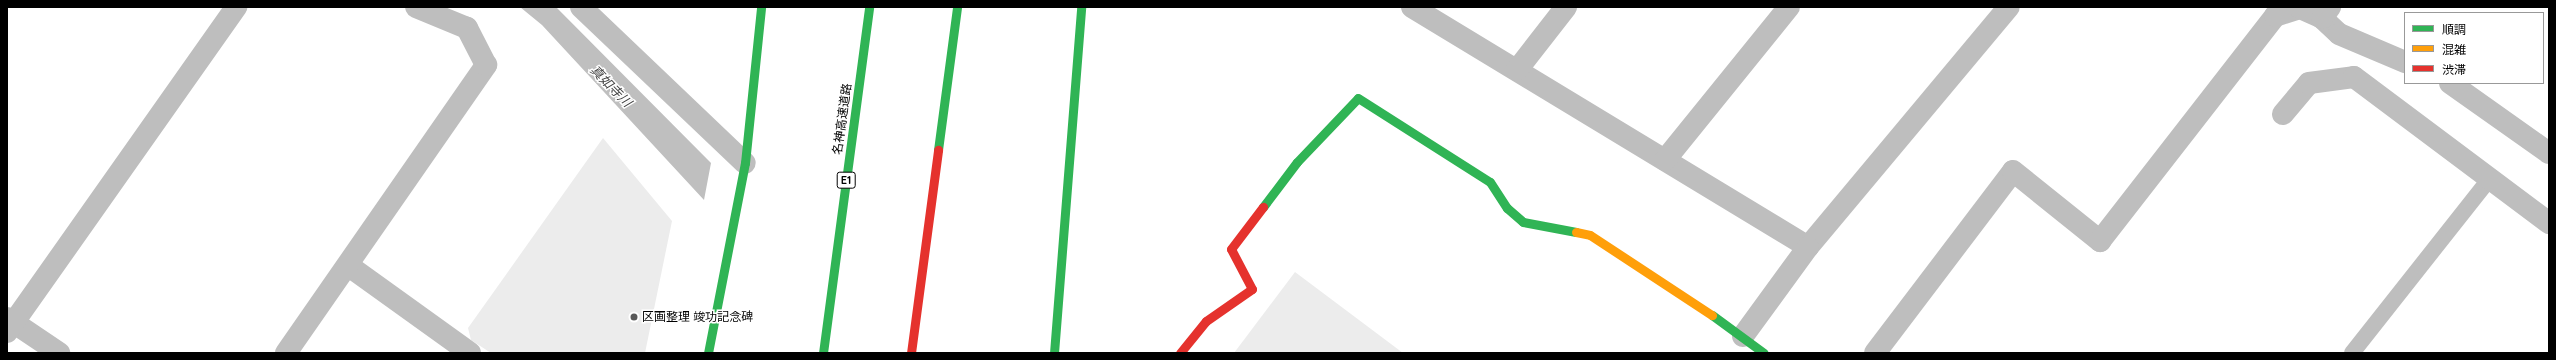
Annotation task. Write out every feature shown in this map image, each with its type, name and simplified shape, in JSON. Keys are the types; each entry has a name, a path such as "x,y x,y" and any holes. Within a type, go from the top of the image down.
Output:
{"main road":[{"path":"708,353 745,162 761,7"},
{"name":"名神高速道路","path":"823,353 869,7"},
{"path":"911,353 957,7"},
{"path":"1054,353 1081,7"},
{"path":"1180,353 1206,321 1252,289 1231,249 1297,162 1358,98 1490,182 1508,208 1523,222 1590,235 1743,336 1764,353"}],"street":[{"path":"59,353 9,324 236,7"},
{"path":"286,353 349,266 486,65 467,28 416,7"},
{"path":"581,7 745,162"},
{"path":"1412,7 1808,247"},
{"path":"1517,70 1566,7"},
{"path":"1665,160 1789,7"},
{"path":"1743,336 1808,247 2009,7"},
{"path":"1876,353 2013,171 2100,241 2275,16 2300,8 2326,12 2339,34 2404,62"},
{"path":"2283,114 2309,83 2354,77 2491,178 2549,223"},
{"path":"2451,84 2549,153"},
{"path":"349,266 470,353"}],"lane":[{"path":"2352,353 2491,178"}],"shaded area":[{"path":"603,138 672,221 645,353 491,353 471,340 468,328"},
{"path":"1295,272 1403,353 1234,353"}],"water":[{"name":"真如寺川","path":"520,7 556,7 711,163 704,200 542,25"}],"traffic: fast":[{"path":"708,353 745,163 761,7"},
{"path":"823,353 869,7"},
{"path":"938,150 957,7"},
{"path":"1054,353 1081,7"},
{"path":"1263,207 1297,162 1358,98 1490,182 1507,208 1523,222 1576,232"},
{"path":"1712,315 1764,353"}],"traffic: slow":[{"path":"1576,232 1590,235 1712,315"}],"traffic: jam":[{"path":"911,353 938,150"},
{"path":"1180,353 1206,321 1252,289 1231,249 1263,207"}],"place":[{"name":"区画整理 竣功記念碑","path":"634,317"}]}
